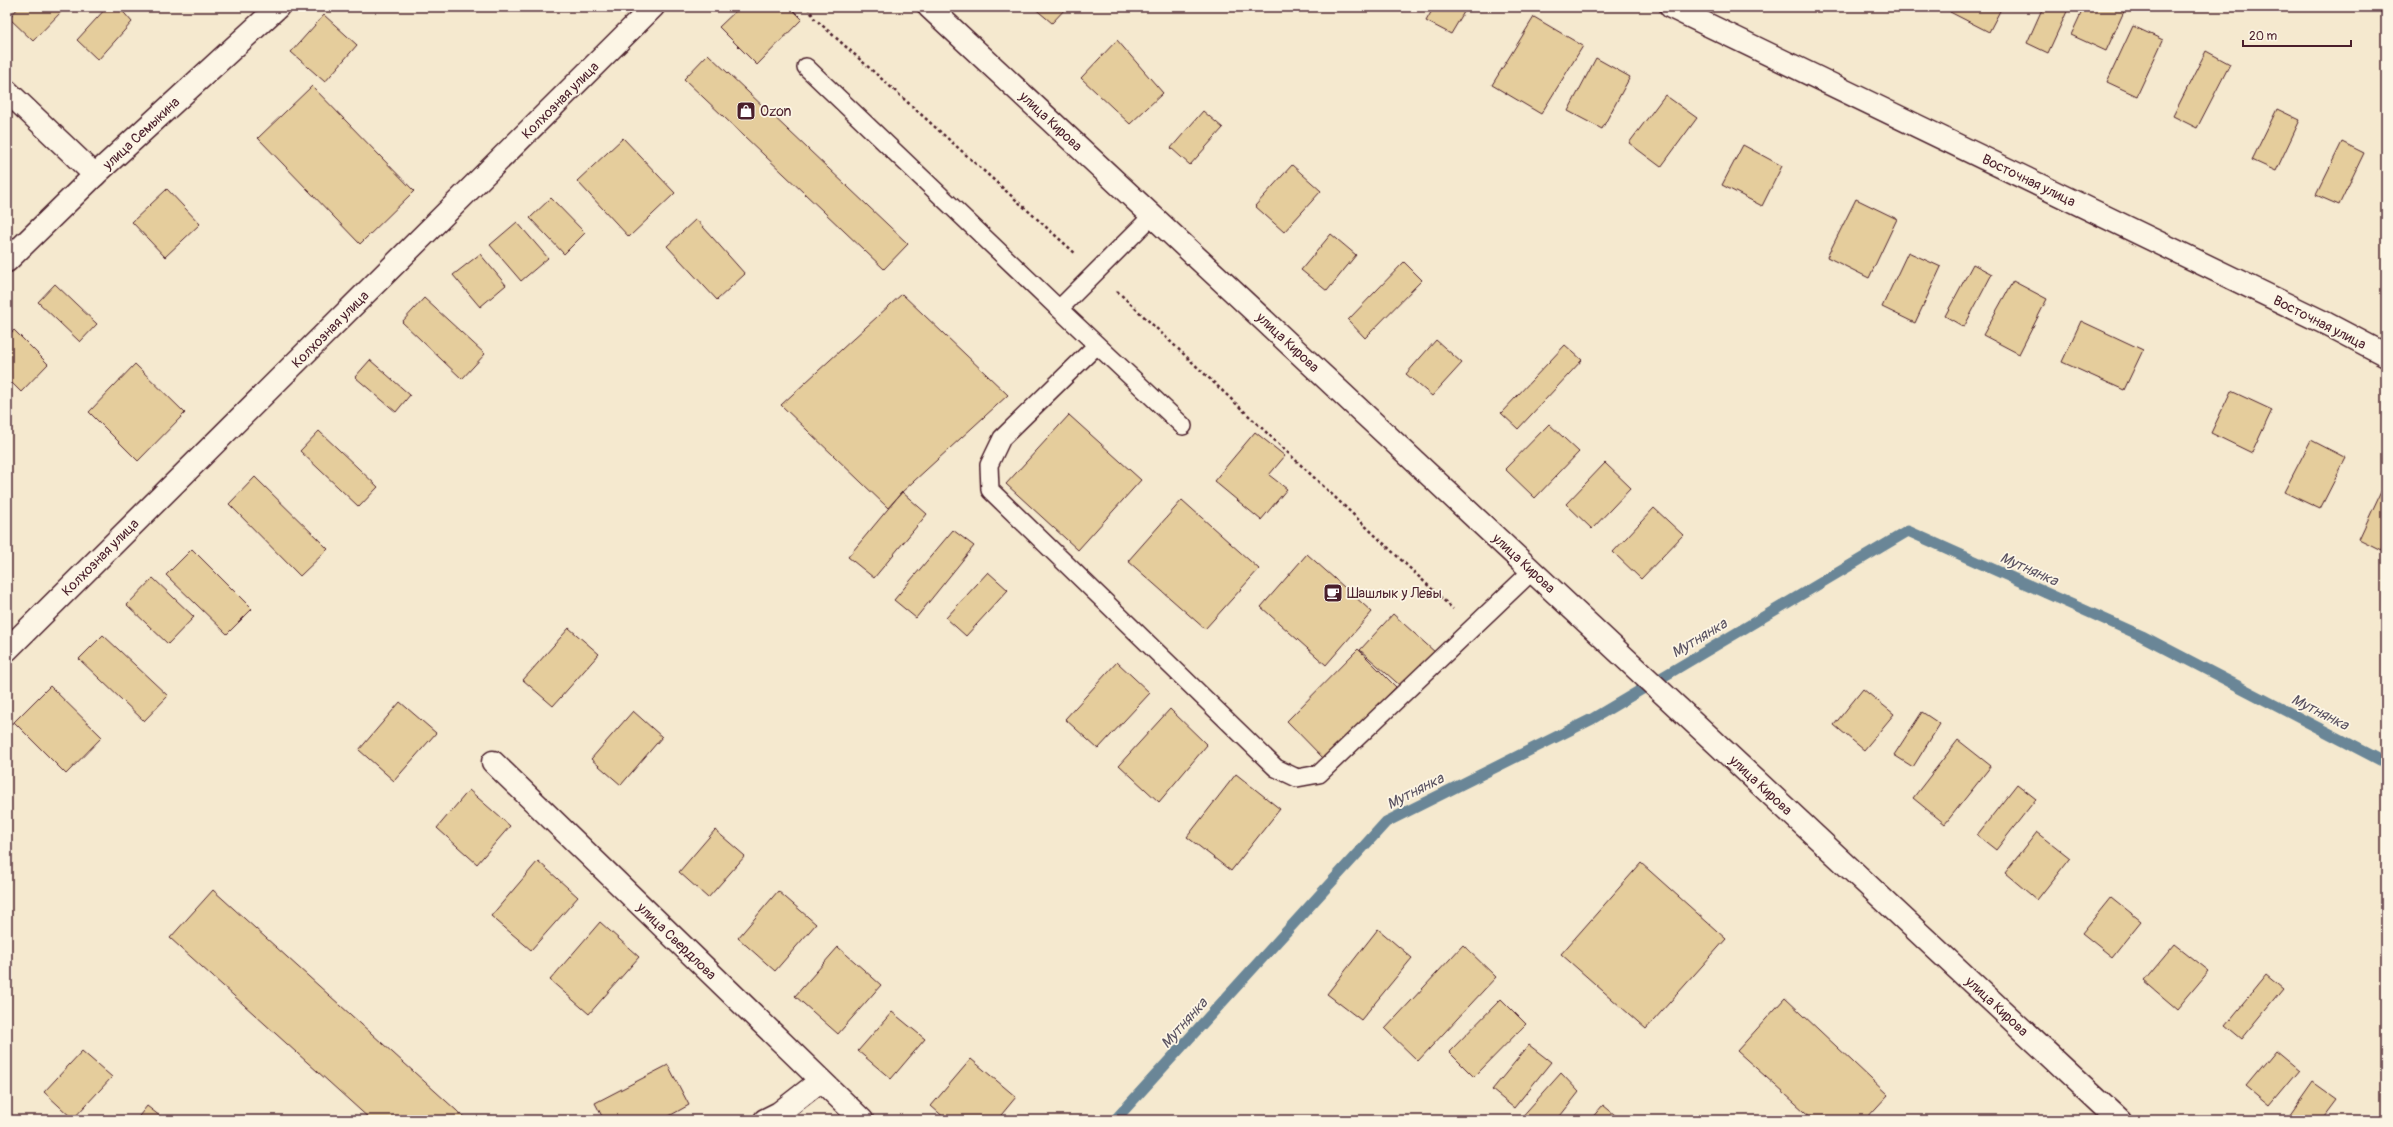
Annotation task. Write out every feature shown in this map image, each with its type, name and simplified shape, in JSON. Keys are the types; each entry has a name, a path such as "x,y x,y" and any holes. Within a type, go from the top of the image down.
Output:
{"street":[{"name":"улица Семыкина","path":"7,261 95,175 278,7"},
{"name":"Колхозная улица","path":"7,650 653,7"},
{"name":"улица Кирова","path":"929,7 2119,1120"},
{"name":"Восточная улица","path":"1671,7 2327,324 2386,355"},
{"path":"7,91 95,175"},
{"name":"улица Свердлова","path":"494,762 820,1081 862,1120"},
{"path":"765,1120 779,1113 820,1081"}],"lane":[{"path":"806,67 1183,426"},
{"path":"1059,308 1152,216"},
{"path":"1097,345 1002,438 989,465 990,490 1276,768 1297,778 1319,774 1532,571"}],"path":[{"path":"808,7 814,18 1095,271 1473,627"}],"building":[{"path":"19,7 59,7 62,11 33,41 9,18"},
{"path":"107,7 119,7 132,22 98,60 77,40"},
{"path":"740,7 790,7 802,19 757,65 719,27"},
{"path":"1033,7 1067,7 1052,23"},
{"path":"1434,7 1467,7 1451,34 1426,21"},
{"path":"1952,7 2002,7 1989,32 1950,12"},
{"path":"2043,7 2069,7 2048,53 2027,43"},
{"path":"2084,7 2126,7 2106,51 2071,35"},
{"path":"324,15 357,45 325,82 291,52"},
{"path":"1534,17 1583,46 1541,114 1492,85"},
{"path":"2133,26 2163,40 2137,96 2107,82"},
{"path":"1117,40 1163,93 1130,124 1081,78"},
{"path":"2206,51 2230,64 2197,128 2173,116"},
{"path":"708,54 908,244 884,269 684,79"},
{"path":"1596,58 1630,77 1602,129 1568,111"},
{"path":"312,86 414,191 360,244 258,138"},
{"path":"1665,95 1697,118 1661,167 1629,143"},
{"path":"2277,109 2300,120 2276,171 2252,160"},
{"path":"1203,111 1223,128 1190,165 1171,148"},
{"path":"623,138 675,193 629,237 577,181"},
{"path":"2342,142 2364,153 2339,205 2316,195"},
{"path":"1743,145 1782,166 1762,206 1722,185"},
{"path":"1292,165 1321,191 1284,232 1255,206"},
{"path":"167,189 200,224 165,257 132,222"},
{"path":"551,198 585,233 564,254 530,218"},
{"path":"1856,199 1897,219 1869,278 1827,257"},
{"path":"696,219 745,274 717,300 667,246"},
{"path":"517,222 548,258 521,281 490,245"},
{"path":"1331,234 1356,255 1327,291 1301,270"},
{"path":"1908,252 1941,267 1915,323 1882,307"},
{"path":"480,254 506,285 480,307 453,275"},
{"path":"1404,262 1422,280 1365,338 1348,320"},
{"path":"1973,264 1992,274 1964,327 1945,316"},
{"path":"2013,281 2047,299 2019,354 1983,335"},
{"path":"55,284 97,324 80,342 38,302"},
{"path":"902,294 1008,395 902,492 888,508 781,405"},
{"path":"424,298 485,354 462,379 402,322"},
{"path":"2081,321 2143,350 2124,390 2062,362"},
{"path":"14,330 48,364 21,392 7,378 7,337"},
{"path":"1436,340 1462,363 1432,396 1406,374"},
{"path":"1565,345 1582,360 1518,429 1501,413"},
{"path":"370,360 410,395 396,412 355,377"},
{"path":"135,364 185,413 138,461 89,412"},
{"path":"2231,391 2272,410 2252,453 2211,433"},
{"path":"1069,415 1141,480 1078,550 1006,484"},
{"path":"1549,424 1579,452 1535,498 1505,469"},
{"path":"319,431 378,487 359,507 300,451"},
{"path":"1255,432 1285,456 1269,475 1287,489 1261,520 1214,481"},
{"path":"2311,440 2346,458 2320,509 2284,492"},
{"path":"1605,463 1631,488 1592,529 1566,504"},
{"path":"255,477 328,549 300,576 229,504"},
{"path":"2386,481 2386,540 2381,550 2359,539"},
{"path":"902,492 927,514 874,578 848,557"},
{"path":"1182,500 1259,569 1205,629 1128,561"},
{"path":"1654,508 1683,535 1641,579 1613,552"},
{"path":"953,530 974,546 916,618 894,600"},
{"path":"192,549 252,609 227,634 166,575"},
{"path":"1307,554 1372,612 1326,665 1261,607"},
{"path":"988,572 1008,590 966,636 946,618"},
{"path":"153,578 194,617 168,644 127,605"},
{"path":"1393,614 1436,653 1404,689 1360,650"},
{"path":"569,628 599,654 553,706 523,680"},
{"path":"103,635 168,696 144,721 79,659"},
{"path":"1358,649 1396,687 1324,759 1287,721"},
{"path":"1117,662 1150,693 1098,749 1065,719"},
{"path":"50,686 102,737 66,774 14,722"},
{"path":"1863,689 1894,714 1864,750 1834,725"},
{"path":"400,702 436,733 394,781 359,750"},
{"path":"1170,709 1207,745 1159,802 1119,765"},
{"path":"633,711 662,737 621,785 591,759"},
{"path":"1922,712 1940,724 1913,767 1894,755"},
{"path":"1958,740 1991,766 1945,824 1913,798"},
{"path":"1236,774 1280,809 1231,871 1187,837"},
{"path":"2017,784 2036,799 1996,850 1977,835"},
{"path":"469,790 510,826 477,864 437,828"},
{"path":"715,830 745,856 708,898 679,872"},
{"path":"2037,832 2070,858 2037,900 2005,873"},
{"path":"538,861 578,897 531,950 491,916"},
{"path":"1641,863 1726,939 1646,1029 1561,954"},
{"path":"213,890 467,1120 371,1120 170,938"},
{"path":"778,891 816,924 775,971 738,938"},
{"path":"2111,897 2141,921 2112,957 2082,933"},
{"path":"600,922 639,957 589,1014 550,980"},
{"path":"1378,929 1412,958 1361,1020 1327,994"},
{"path":"2175,944 2209,971 2177,1009 2144,981"},
{"path":"1463,945 1496,977 1418,1061 1385,1029"},
{"path":"838,947 881,985 838,1034 795,996"},
{"path":"2266,975 2283,989 2242,1039 2225,1025"},
{"path":"1785,998 1888,1095 1865,1120 1814,1120 1737,1051"},
{"path":"1501,999 1526,1024 1474,1077 1449,1052"},
{"path":"892,1012 925,1039 891,1079 858,1051"},
{"path":"1529,1045 1551,1062 1514,1108 1492,1090"},
{"path":"2276,1050 2300,1070 2270,1106 2246,1086"},
{"path":"82,1051 112,1077 73,1119 44,1092"},
{"path":"971,1059 1016,1097 997,1120 947,1120 931,1106"},
{"path":"668,1065 689,1105 662,1120 604,1120 595,1103"},
{"path":"1561,1073 1579,1092 1557,1120 1519,1120"},
{"path":"2312,1082 2337,1100 2322,1120 2287,1120 2286,1119"},
{"path":"1603,1105 1621,1120 1590,1120"},
{"path":"147,1106 165,1120 136,1120"}],"waterway":[{"name":"Мутнянка","path":"1115,1120 1386,822 1592,719 1908,531 2142,636 2386,763"}],"place":[{"name":"Ozon","path":"746,111"},
{"name":"Шашлык у Левы","path":"1333,593"}]}
